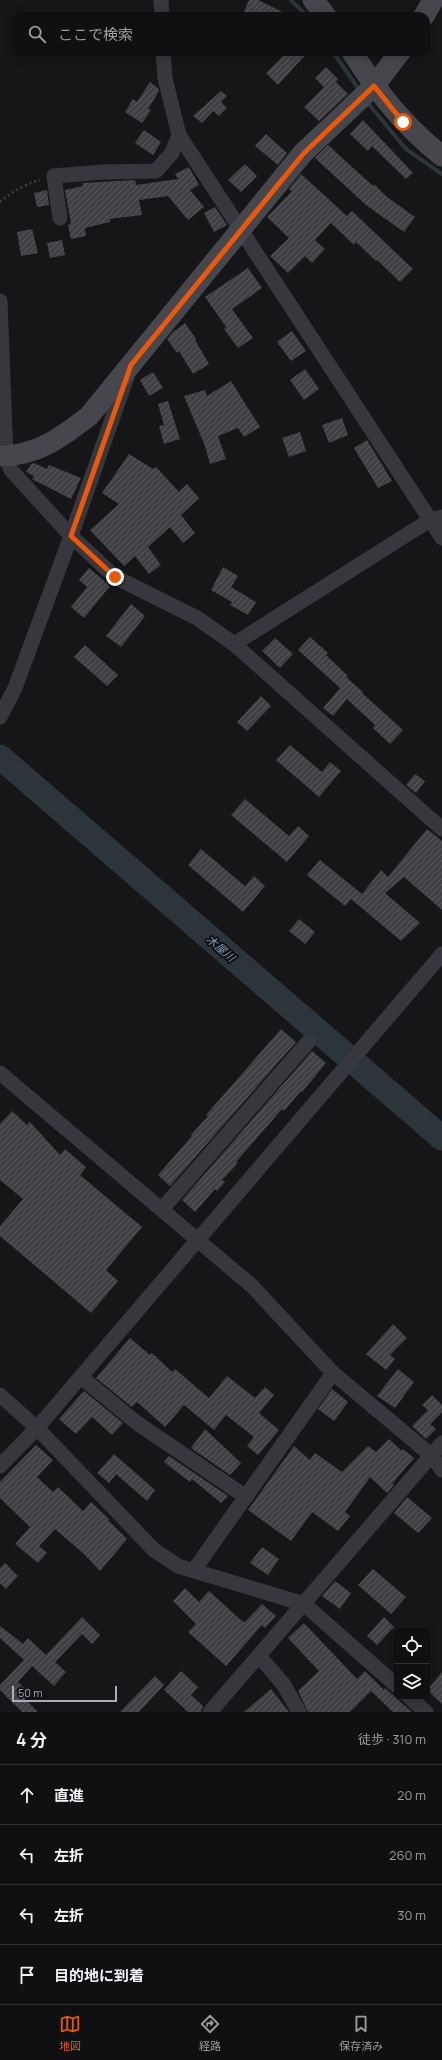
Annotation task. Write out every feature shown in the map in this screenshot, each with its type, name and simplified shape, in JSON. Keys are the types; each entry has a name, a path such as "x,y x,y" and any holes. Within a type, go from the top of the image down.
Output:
{"street":[{"path":"161,0 162,12"},
{"path":"426,12 433,0"},
{"path":"164,56 165,78 179,135 436,519 442,538"},
{"path":"355,56 374,86 403,122 442,156"},
{"path":"3,456 38,450 60,439 89,416 304,153 374,86 397,56"},
{"path":"60,218 54,176 104,172 156,171 172,154 179,135"},
{"path":"0,301 3,456 11,470 71,536 115,577 197,618 234,644 442,829"},
{"path":"0,717 15,688 71,536 131,365"},
{"path":"234,644 436,519"},
{"path":"0,1466 81,1377 442,954"},
{"path":"162,1209 309,1041"},
{"path":"0,1073 252,1286 334,1373 431,1455 442,1470"},
{"path":"194,1570 334,1373"},
{"path":"81,1377 138,1423 246,1497"},
{"path":"0,1395 36,1428 154,1550 178,1566 304,1604 394,1683"},
{"path":"210,1712 442,1443"},
{"path":"259,1656 284,1685 299,1712"},
{"path":"412,1700 426,1712"}],"path":[{"path":"0,202 11,193 30,182 54,176"}],"building":[{"path":"249,0 258,0 283,12 244,12"},
{"path":"283,56 304,56 278,85 266,73"},
{"path":"326,67 338,79 336,82 348,94 319,121 304,107 324,87 315,78"},
{"path":"150,82 158,88 159,91 148,109 151,110 142,123 125,112 133,99 137,102"},
{"path":"221,91 227,96 221,102 227,108 219,116 213,111 202,123 193,116"},
{"path":"363,120 413,173 406,179 372,146 368,151 350,134"},
{"path":"144,130 161,142 153,155 135,143"},
{"path":"266,134 287,153 278,165 255,146"},
{"path":"328,145 373,186 374,184 387,197 415,217 404,232 366,205 315,158"},
{"path":"245,164 257,176 241,192 228,180"},
{"path":"189,167 199,185 190,190 204,207 188,220 168,196 139,200 142,215 110,219 110,222 85,228 86,236 71,239 68,225 71,224 65,190 83,186 82,183 135,180 136,185 178,179 175,174"},
{"path":"301,174 347,216 352,211 413,269 400,282 356,242 354,245 331,223 315,240 325,249 312,263 305,256 288,273 270,256 289,238 267,217 292,191 289,189"},
{"path":"47,190 49,205 37,207 34,193"},
{"path":"215,207 227,225 214,232 204,213"},
{"path":"32,229 38,253 21,256 17,232"},
{"path":"62,240 65,255 50,258 47,243"},
{"path":"248,268 262,288 232,309 253,338 238,348 224,329 226,327 205,297"},
{"path":"185,323 196,339 195,340 209,364 193,374 179,351 177,353 167,339 173,332"},
{"path":"292,331 306,351 291,361 277,342"},
{"path":"305,369 319,389 304,400 290,380"},
{"path":"153,372 163,388 149,396 140,380"},
{"path":"231,381 260,427 244,437 238,428 218,436 226,459 210,464 205,446 184,396 205,390 207,396"},
{"path":"168,401 180,439 164,444 159,426 164,425 158,404"},
{"path":"342,418 348,435 329,443 322,425"},
{"path":"300,432 306,451 289,457 282,438"},
{"path":"367,440 392,481 378,488 354,448"},
{"path":"129,454 153,469 156,467 179,492 187,484 199,498 181,515 195,533 183,543 170,527 148,547 161,565 149,574 135,556 124,566 90,530 119,504 102,493"},
{"path":"34,463 47,469 49,465 81,478 71,499 32,479 34,476 26,472 31,464"},
{"path":"223,567 238,576 231,587 256,602 248,615 230,605 232,602 211,590"},
{"path":"89,568 110,586 84,618 71,607 87,587 79,580"},
{"path":"131,604 145,616 121,647 106,636"},
{"path":"310,637 328,653 326,655 348,676 346,677 363,692 362,693 403,730 390,744 373,728 375,725 347,699 333,716 323,708 340,688 298,650"},
{"path":"275,638 293,654 280,668 262,651"},
{"path":"85,645 118,675 107,686 74,657"},
{"path":"261,696 271,706 247,731 237,722"},
{"path":"290,745 322,772 330,762 341,771 319,797 276,760"},
{"path":"415,774 425,781 416,793 406,785"},
{"path":"245,799 289,836 298,826 309,836 287,862 231,815"},
{"path":"427,829 442,841 442,910 404,877 385,893 420,923 401,941 351,899 345,906 307,875 320,860 362,894 381,870 388,877"},
{"path":"201,849 245,886 254,876 265,886 243,912 188,865"},
{"path":"299,919 315,932 305,944 289,931"},
{"path":"281,1029 296,1042 170,1186 158,1175 208,1116 206,1115"},
{"path":"312,1051 326,1063 302,1092 301,1091 284,1111 282,1109 236,1162 238,1163 222,1180 225,1182 217,1191 215,1189 195,1212 182,1200"},
{"path":"12,1111 27,1125 30,1122 60,1155 65,1149 86,1167 80,1175 142,1227 106,1270 118,1281 91,1313 0,1236 0,1226 23,1199 0,1180 0,1124"},
{"path":"393,1324 407,1338 390,1355 395,1359 386,1370 366,1354"},
{"path":"130,1338 150,1355 152,1353 172,1372 175,1369 209,1398 227,1376 255,1398 265,1387 274,1395 259,1413 279,1430 258,1455 247,1446 254,1437 226,1415 214,1430 184,1405 165,1427 137,1402 132,1407 96,1378"},
{"path":"398,1369 414,1382 395,1408 377,1396"},
{"path":"332,1389 348,1402 334,1421 318,1409"},
{"path":"84,1391 123,1423 112,1435 92,1417 76,1434 59,1419"},
{"path":"432,1395 442,1405 442,1412 430,1424 436,1429 426,1439 412,1426 428,1410 422,1405"},
{"path":"205,1429 241,1463 230,1475 191,1448"},
{"path":"389,1439 402,1451 403,1449 414,1458 392,1484 394,1485 387,1493 370,1477 345,1512 350,1516 338,1531 312,1512 291,1541 248,1510 294,1446 310,1460 315,1453 342,1472 368,1446 376,1452"},
{"path":"36,1445 53,1460 37,1477 53,1492 58,1487 83,1511 91,1502 127,1539 100,1571 84,1554 55,1529 39,1546 47,1553 38,1563 15,1544 30,1527 0,1498 0,1482"},
{"path":"114,1454 155,1490 147,1501 116,1474 109,1483 97,1473"},
{"path":"169,1456 228,1496 221,1503 192,1479 190,1482 164,1462"},
{"path":"407,1497 432,1518 418,1533 394,1513"},
{"path":"262,1547 279,1559 268,1575 250,1563"},
{"path":"5,1563 18,1576 6,1589 0,1583 0,1568"},
{"path":"373,1569 406,1597 391,1614 358,1585"},
{"path":"335,1581 351,1593 340,1609 322,1596"},
{"path":"185,1588 199,1602 209,1591 245,1622 262,1604 276,1616 265,1628 262,1625 226,1666 188,1632 196,1624 173,1601"},
{"path":"82,1617 100,1635 92,1644 82,1634 55,1662 66,1672 54,1686 32,1666 18,1682 29,1692 24,1698 38,1712 22,1712 0,1690 0,1685 24,1660 0,1638 0,1626 23,1644 28,1638 46,1655"},
{"path":"384,1617 394,1627 377,1645 367,1636"},
{"path":"304,1623 357,1679 365,1671 384,1690 385,1688 394,1696 394,1700 398,1700 412,1712 393,1712 371,1691 350,1712 308,1712 298,1691 319,1671 288,1638"},
{"path":"181,1671 198,1687 191,1695 203,1706 201,1712 188,1712 164,1690"},
{"path":"442,1672 442,1704 430,1693 430,1686"},
{"path":"155,1676 164,1685 139,1712 120,1712"},
{"path":"271,1689 289,1712 244,1712"}],"waterway":[{"path":"291,0 303,12"},
{"path":"336,56 360,91"},
{"path":"367,102 406,149 442,174"},
{"name":"木屋川","path":"0,757 442,1138"}],"route":[{"path":"115,577 71,536 131,365 304,153 374,86 403,122"}]}
